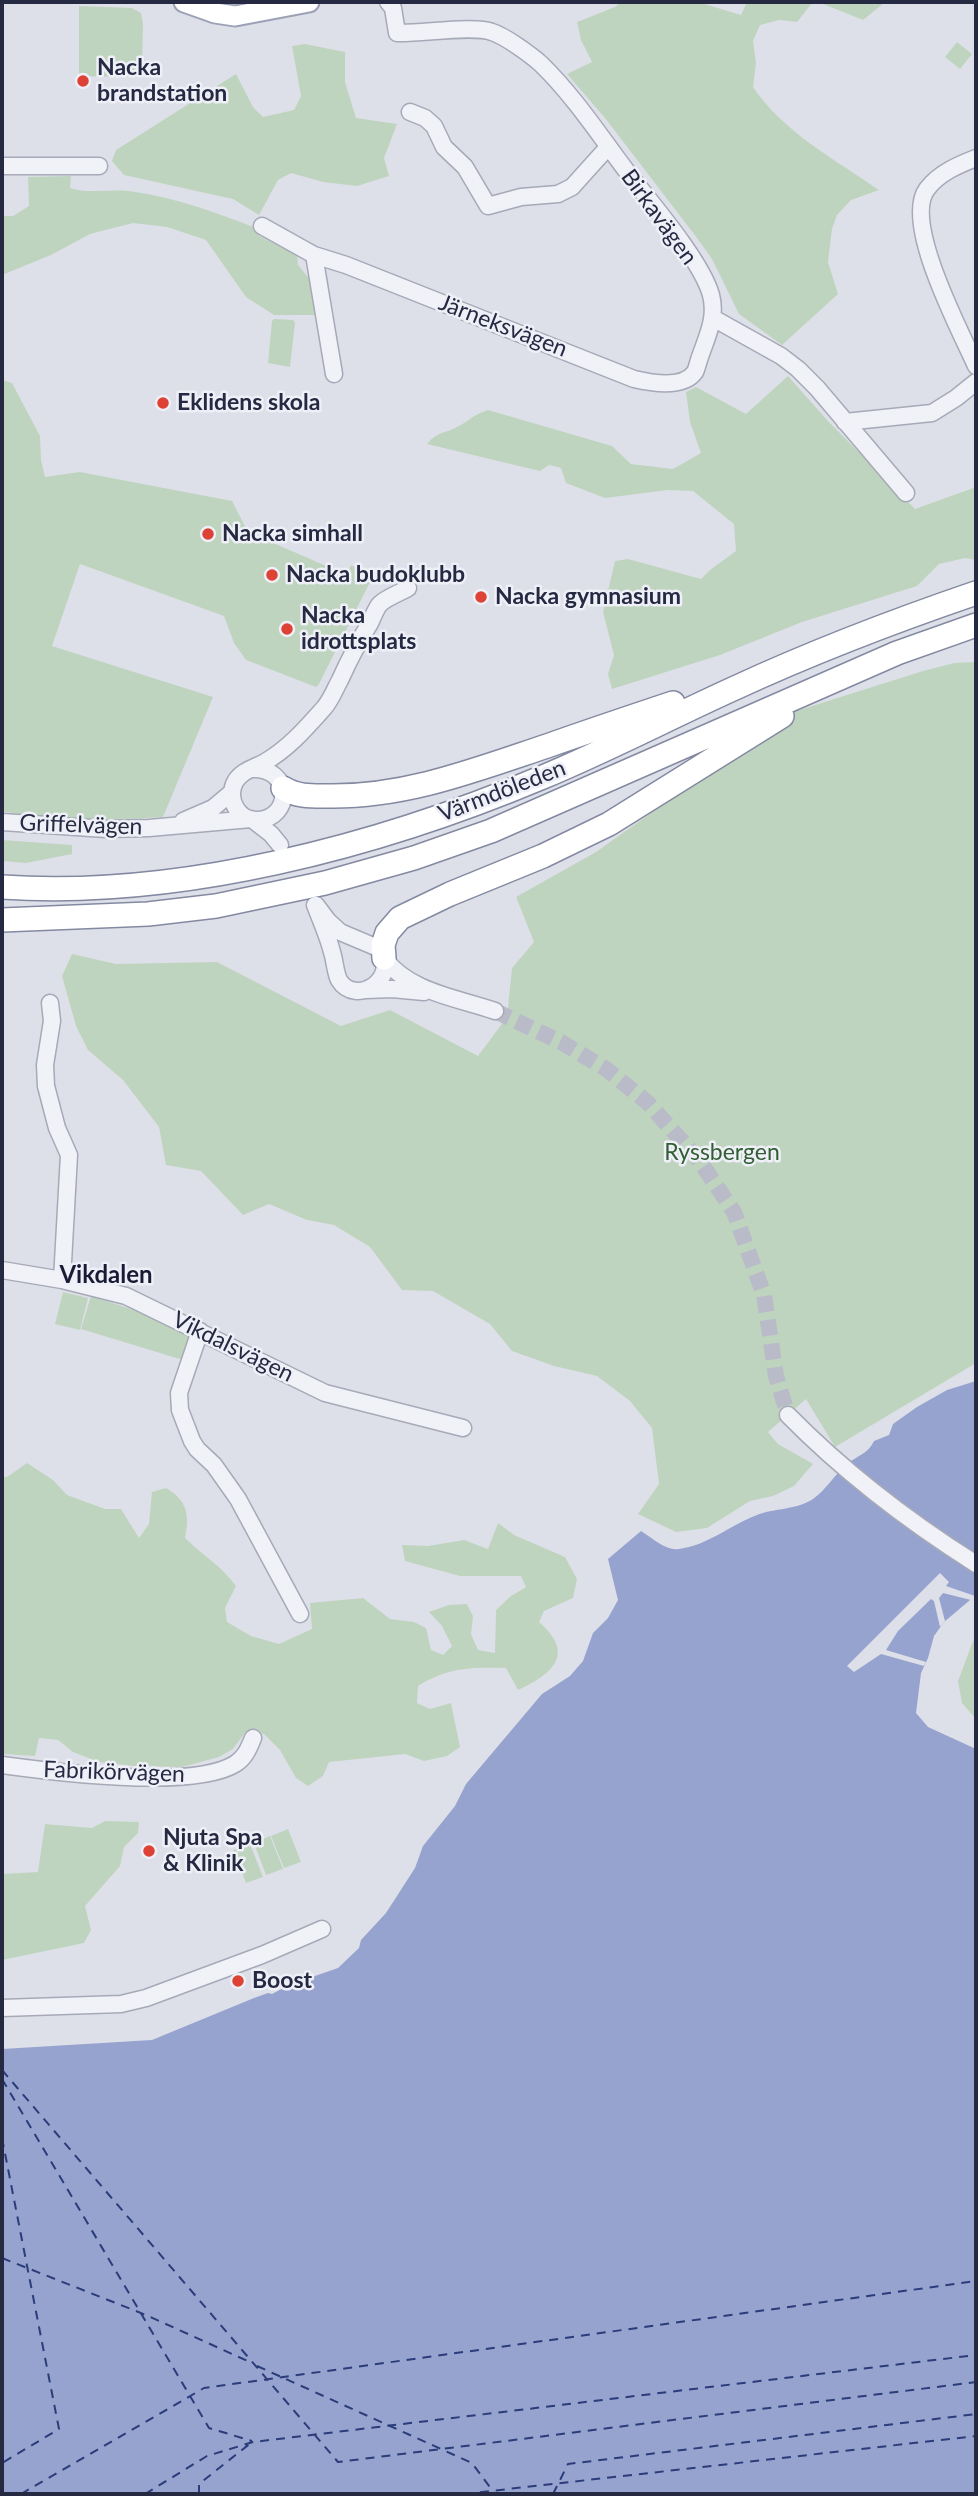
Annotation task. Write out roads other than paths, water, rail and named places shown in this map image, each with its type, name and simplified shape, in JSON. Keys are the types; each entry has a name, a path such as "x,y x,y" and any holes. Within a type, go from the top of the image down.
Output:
{"highway":[{"name":"Värmdöleden","path":"2,887 88,888 168,881 273,864 413,825 542,777 853,637 976,593"},
{"name":"Värmdöleden","path":"2,920 148,914 216,906 325,883 414,858 491,831 902,651 976,625"},
{"path":"280,793 344,796 419,787 796,662"},
{"path":"384,959 383,945 387,933 400,918 543,856 609,824 844,676"},
{"path":"2,876 88,888"}],"main road":[{"path":"184,2 215,13 235,16 303,3"},
{"path":"227,2 235,6 258,9 303,3"}],"street":[{"name":"Birkavägen","path":"388,2 393,8 397,33 467,30 492,32 540,64 676,235 710,293 713,318"},
{"path":"410,112 425,118 434,126 444,147 465,167 488,206 521,197 558,194 572,187 608,147"},
{"path":"976,158 955,166 925,191 920,218 923,240 942,291 976,366"},
{"path":"2,166 99,166"},
{"name":"Järneksvägen","path":"262,226 314,255 647,382 677,382 691,376 696,370 713,318"},
{"path":"314,255 334,374"},
{"path":"713,318 781,356 798,369 906,493"},
{"path":"845,422 932,413 976,382"},
{"path":"291,744 281,765 282,845 237,810 232,792 235,781 240,775 291,744 327,704 380,604 408,588"},
{"path":"252,769 267,770 280,793"},
{"name":"Griffelvägen","path":"160,827 192,818 213,808 232,792"},
{"path":"252,820 266,819 280,793"},
{"name":"Griffelvägen","path":"2,822 106,829 252,820"},
{"path":"363,990 371,988 381,980 385,969 382,952 374,944 340,932 316,905 340,980 350,989 363,990 406,989 447,995"},
{"path":"384,959 409,980 495,1011"},
{"path":"50,1003 46,1086 57,1128 69,1155 62,1280"},
{"name":"Vikdalsvägen","path":"2,1270 62,1280 126,1296 325,1393 463,1429"},
{"path":"200,1331 179,1393 180,1410 192,1441 214,1465 238,1499 300,1614"},
{"path":"788,1415 870,1491 976,1564"},
{"name":"Fabrikörvägen","path":"2,1765 82,1774 192,1776 222,1770 235,1764 245,1755 253,1738"},
{"path":"2,2008 121,2004 146,1998 262,1955 322,1929"}],"water":[{"path":"976,1381 976,1595 944,1622 934,1636 921,1673 916,1713 928,1727 976,1749 976,2494 2,2494 2,2049 152,2040 254,1998 272,1994 289,1985 338,1968 359,1948 361,1940 386,1913 415,1868 423,1846 455,1806 466,1784 542,1694 570,1676 583,1661 593,1633 608,1618 618,1600 608,1559 641,1531 664,1546 679,1549 710,1539 757,1515 806,1503 874,1441 889,1435 893,1424 947,1390"}],"tunnel":[{"path":"495,1011 561,1042 606,1069 647,1102 699,1160 734,1212 764,1295 776,1376 788,1415"}],"place":[{"name":"Nacka brandstation","path":"83,81"},
{"name":"Eklidens skola","path":"163,403"},
{"name":"Nacka simhall","path":"208,534"},
{"name":"Nacka budoklubb","path":"272,575"},
{"name":"Nacka gymnasium","path":"481,597"},
{"name":"Nacka idrottsplats","path":"287,629"},
{"name":"Njuta Spa & Klinik","path":"149,1851"},
{"name":"Boost","path":"238,1981"}],"district":[{"name":"Vikdalen","path":"106,1275"}],"park label":[{"name":"Ryssbergen","path":"722,1153"}]}
